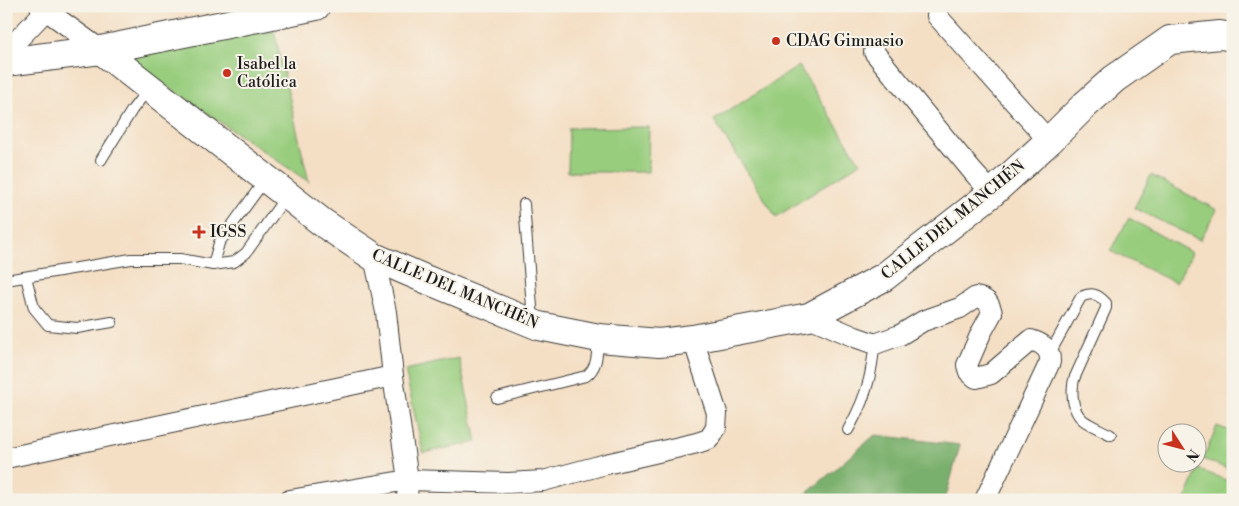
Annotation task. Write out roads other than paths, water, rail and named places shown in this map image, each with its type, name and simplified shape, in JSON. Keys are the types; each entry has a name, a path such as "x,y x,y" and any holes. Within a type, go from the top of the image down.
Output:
{"street":[{"path":"6,62 101,50 316,6"},
{"path":"6,52 45,7 101,50"},
{"path":"937,16 1050,141"},
{"name":"CALLE DEL MANCHÉN","path":"101,50 323,223 374,256 539,326 598,338 659,343 693,339 808,317 884,277 992,193 1050,141 1085,105 1114,79 1170,40 1220,35 1233,37"},
{"path":"874,52 972,172 992,193"},
{"path":"374,256 386,312 408,480 407,500"},
{"path":"808,317 875,344 900,334 923,321 960,308 976,297 983,298 990,303 992,313 981,333 968,365 970,372 976,378 991,374 1031,340 1037,342 1050,353 1050,362 985,500"},
{"path":"290,500 408,480 508,483 543,481 709,439 716,428 716,413 693,339"},
{"path":"6,458 393,376"}],"lane":[{"path":"101,160 132,110 149,88"},
{"path":"213,265 219,243 266,178"},
{"path":"6,280 131,259 180,259 213,265 234,262 246,253 287,195"},
{"path":"524,204 533,324"},
{"path":"26,277 34,308 48,325 77,328 112,322"},
{"path":"1050,353 1081,297 1088,294 1096,295 1106,302 1106,308 1074,380 1072,396 1075,409 1082,419 1111,435"},
{"path":"497,398 586,376 593,370 598,338"},
{"path":"848,430 860,408 870,379 875,344"}],"place":[{"name":"CDAG Gimnasio","path":"776,41"},
{"name":"Isabel la Católica","path":"227,73"},
{"name":"IGSS","path":"199,232"}]}
